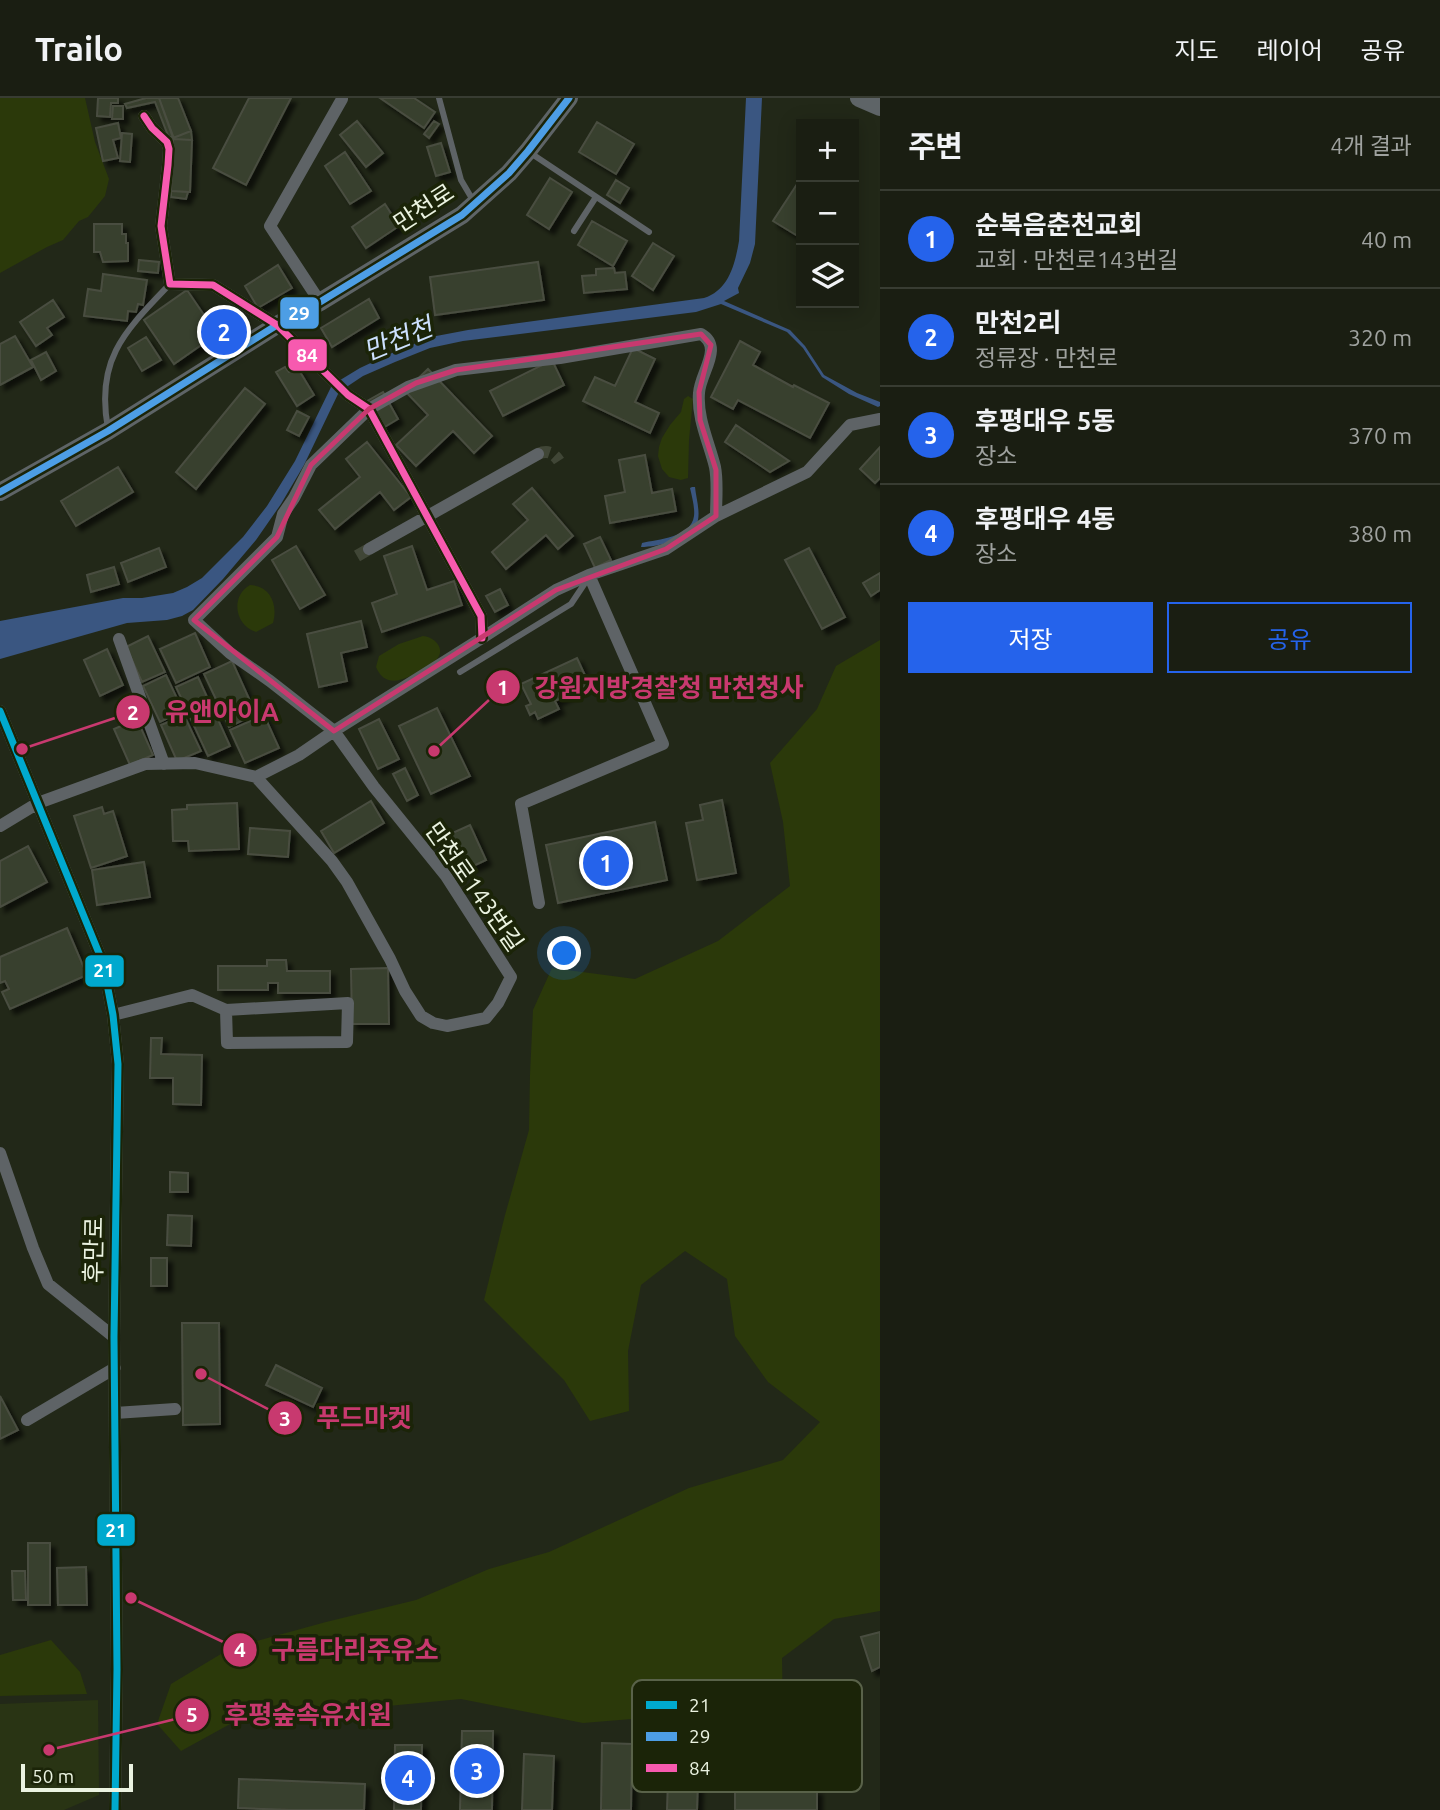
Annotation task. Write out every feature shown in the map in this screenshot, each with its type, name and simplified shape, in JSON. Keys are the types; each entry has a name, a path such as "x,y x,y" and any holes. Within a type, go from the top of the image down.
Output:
{"street":[{"name":"만천로","path":"0,492 108,431 277,325 435,232 475,204 509,173 569,98"},
{"path":"859,98 880,107"},
{"path":"320,302 270,226 342,99"},
{"path":"144,116 167,142 169,149 161,226 170,284 213,285 277,325 348,395 369,409 481,616 482,638"},
{"path":"334,731 230,653 194,620 277,537 283,514 311,465 369,409 408,387 456,370 560,358 705,335 711,345 699,392 700,420 716,470 716,516"},
{"path":"0,826 38,803 145,764 195,762 256,777 299,755 556,590 589,575 666,550 716,516 807,472 850,425 880,419"},
{"path":"369,549 538,454"},
{"name":"만천로143번길","path":"539,903 521,804 663,744 589,575"},
{"path":"119,639 164,764"},
{"name":"후만로","path":"0,711 103,963 113,1015 118,1064 114,1337 117,1669 115,1810"},
{"name":"만천로143번길","path":"256,777 332,861 347,882 421,1016 433,1023 447,1026 486,1018 498,1003 511,977 446,876 374,787 334,731"},
{"path":"113,1015 192,995 226,1010 348,1003 347,1042 227,1042 226,1010"},
{"path":"0,1153 48,1284 114,1337"},
{"path":"27,1420 115,1368"},
{"path":"115,1413 175,1409"}],"lane":[{"path":"439,98 461,180 475,204"},
{"path":"528,151 649,232"},
{"path":"575,231 596,197"},
{"path":"108,431 105,387 116,350 133,323 170,284"},
{"path":"460,672 571,604 589,575"}],"highlighted area":[{"path":"701,334 711,345 699,392 700,420 716,470 716,516 666,549 556,590 334,731 194,620 277,537 311,465 369,409 416,383 456,370"}],"shaded area":[{"path":"0,98 85,98 95,142 109,179 105,196 88,217 79,221 63,240 0,273"},
{"path":"688,396 693,399 688,478 681,480 669,477 662,469 658,456 662,438 681,412 684,399"},
{"path":"250,585 268,593 274,610 273,623 256,632 243,624 238,610 240,596"},
{"path":"423,636 435,641 439,647 439,655 434,662 411,676 398,680 385,679 380,674 376,667 379,656 399,644"},
{"path":"880,640 880,1611 834,1619 782,1658 782,1680 632,1680 632,1719 583,1723 461,1699 388,1706 252,1712 181,1751 157,1724 171,1684 231,1648 416,1600 489,1569 549,1552 689,1488 783,1460 820,1422 768,1382 735,1336 727,1279 685,1251 641,1285 628,1351 629,1411 590,1421 564,1380 484,1300 529,1130 533,1010 552,968 635,979 718,941 790,886 783,822 770,763 817,709 836,666"},
{"path":"51,1640 80,1672 87,1694 0,1696 0,1655"},
{"path":"98,1700 99,1795 64,1810 0,1810 0,1704"}],"water":[{"path":"746,98 762,98 755,244 750,263 738,288 739,293 724,301 790,330 805,346 824,375 880,402 880,406 849,394 822,377 803,348 787,332 721,304 696,312 463,341 430,348 363,376 339,392 304,465 281,504 256,540 193,610 167,620 127,623 0,659 0,621 123,598 173,593 202,578 243,537 267,506 295,461 332,385 360,368 431,337 704,298 713,294 729,275 739,241"},
{"path":"692,487 695,487 699,512 695,527 674,541 641,547 642,543 673,536 687,529 694,516"}],"building":[{"path":"98,98 118,98 118,103 111,103 110,117 97,116"},
{"path":"146,98 159,98 173,136 169,138 155,102 127,108 125,104"},
{"path":"159,98 178,98 191,131 173,138"},
{"path":"249,98 291,98 246,185 213,168"},
{"path":"380,98 414,98 435,112 424,128"},
{"path":"113,106 123,106 123,119 112,119"},
{"path":"357,121 383,153 366,167 340,135"},
{"path":"434,121 439,124 429,138 424,134"},
{"path":"597,122 634,144 616,174 579,152"},
{"path":"118,123 121,138 113,140 118,158 103,161 96,128"},
{"path":"191,131 192,140 173,139 173,138"},
{"path":"122,133 132,134 130,162 120,161"},
{"path":"173,139 192,140 190,192 171,191"},
{"path":"441,143 450,172 436,176 427,147"},
{"path":"345,152 371,191 350,204 325,166"},
{"path":"550,178 572,192 549,229 527,215"},
{"path":"616,180 629,188 620,203 607,195"},
{"path":"796,186 796,235 773,221"},
{"path":"171,191 188,192 186,199 171,197"},
{"path":"385,204 399,226 366,248 352,227"},
{"path":"592,221 627,241 613,266 578,245"},
{"path":"94,224 122,224 122,234 126,234 128,243 128,261 103,262 100,252 94,252"},
{"path":"653,243 674,256 653,290 632,276"},
{"path":"139,260 159,262 158,273 138,271"},
{"path":"538,262 544,300 435,315 430,277"},
{"path":"278,265 292,288 258,308 245,286"},
{"path":"614,268 615,273 625,272 627,289 584,293 582,276 596,275 596,269"},
{"path":"103,274 147,280 143,305 138,304 136,312 128,311 127,321 84,316 88,289 101,291"},
{"path":"187,290 217,334 174,364 144,320"},
{"path":"369,299 379,318 332,347 321,328"},
{"path":"53,300 64,317 47,328 52,335 36,346 20,322"},
{"path":"15,336 33,367 0,385 0,344"},
{"path":"146,337 161,360 142,371 128,348"},
{"path":"740,341 760,352 753,365 829,403 810,438 738,400 733,409 711,397"},
{"path":"633,348 655,359 635,402 659,413 650,433 583,401 595,377 615,386"},
{"path":"46,352 56,371 41,380 31,360"},
{"path":"552,360 564,385 503,416 490,391"},
{"path":"285,367 289,372 297,367 314,395 297,406 276,372"},
{"path":"428,369 492,436 474,453 453,431 416,466 396,445 428,415 405,391"},
{"path":"245,388 265,404 196,489 176,472"},
{"path":"383,392 398,419 383,428 367,401"},
{"path":"297,411 309,417 299,436 287,430"},
{"path":"736,425 789,461 770,472 725,442"},
{"path":"367,442 411,497 394,510 380,492 335,529 319,510 360,477 346,459"},
{"path":"880,447 880,478 875,483 860,469"},
{"path":"645,455 652,493 672,489 676,511 610,523 605,496 625,492 619,460"},
{"path":"118,467 133,492 76,526 61,501"},
{"path":"532,488 573,536 558,549 546,535 506,569 492,552 528,520 513,504"},
{"path":"600,537 611,560 595,568 584,544"},
{"path":"296,546 325,595 300,609 272,560"},
{"path":"412,546 427,590 454,581 462,605 382,632 372,603 397,594 384,556"},
{"path":"159,548 166,567 128,582 121,563"},
{"path":"809,548 845,617 822,629 785,560"},
{"path":"114,567 119,584 91,592 87,575"},
{"path":"880,573 880,590 871,596 863,583"},
{"path":"500,589 508,605 495,612 486,596"},
{"path":"361,621 367,647 341,653 347,681 319,687 307,634"},
{"path":"195,633 210,667 176,683 160,649"},
{"path":"148,636 165,672 142,682 126,647"},
{"path":"107,649 123,685 100,696 84,660"},
{"path":"577,658 589,684 555,701 559,709 538,719 535,712 530,715 526,706 531,704 521,684"},
{"path":"232,661 256,714 229,727 204,674"},
{"path":"166,675 183,711 160,722 143,686"},
{"path":"198,677 212,708 206,710 210,718 216,715 230,746 208,756 176,687"},
{"path":"437,708 470,776 431,794 399,726"},
{"path":"184,715 201,751 177,761 161,725"},
{"path":"264,715 279,748 245,763 230,730"},
{"path":"137,719 153,755 130,765 114,729"},
{"path":"379,719 399,759 378,769 359,729"},
{"path":"405,768 418,795 407,801 393,774"},
{"path":"722,800 736,873 697,880 686,823 703,820 700,805"},
{"path":"371,801 384,823 334,853 321,831"},
{"path":"237,803 239,849 189,851 188,841 173,841 172,810 187,809 187,805"},
{"path":"102,807 104,814 113,811 127,856 91,868 74,816"},
{"path":"655,822 667,880 558,903 546,845"},
{"path":"470,825 486,860 465,870 448,835"},
{"path":"250,828 290,831 288,857 248,854"},
{"path":"28,846 47,882 0,907 0,861"},
{"path":"144,862 150,897 97,905 92,870"},
{"path":"67,928 87,975 10,1009 2,992 9,989 5,981 0,983 0,957"},
{"path":"267,960 286,960 287,971 330,971 330,993 278,993 278,983 268,983 268,990 218,990 218,966 267,966"},
{"path":"388,968 389,1024 352,1024 351,969"},
{"path":"151,1038 162,1038 161,1054 202,1055 201,1105 173,1104 173,1078 150,1078"},
{"path":"170,1172 188,1173 188,1192 170,1192"},
{"path":"168,1215 192,1216 191,1246 167,1245"},
{"path":"151,1258 167,1258 167,1286 151,1286"},
{"path":"182,1323 219,1323 220,1424 183,1425"},
{"path":"276,1365 322,1388 313,1407 266,1385"},
{"path":"0,1396 18,1430 0,1439"},
{"path":"28,1543 50,1543 50,1605 28,1605"},
{"path":"86,1567 87,1605 58,1605 57,1568"},
{"path":"12,1571 25,1571 26,1600 13,1600"},
{"path":"880,1632 880,1667 872,1671 861,1637"},
{"path":"462,1731 493,1731 492,1810 460,1810"},
{"path":"602,1743 632,1744 631,1810 601,1810"},
{"path":"395,1745 422,1745 421,1810 394,1810"},
{"path":"524,1754 554,1756 552,1810 522,1810"},
{"path":"239,1779 365,1784 364,1810 238,1808"},
{"path":"668,1792 698,1792 697,1810 667,1810"},
{"path":"735,1792 817,1792 817,1810 735,1810"}],"tunnel":[{"path":"538,454 550,453 559,461"},
{"path":"357,556 369,549"}],"transit line":[{"name":"29","path":"0,492 108,431 277,325 320,302 462,215 509,173 569,98"},
{"name":"84","path":"144,116 167,142 169,149 161,226 170,284 213,285 277,325 348,395 369,409 481,616 482,638"},
{"name":"21","path":"0,711 103,963 113,1015 118,1064 114,1337 117,1669 115,1810"}],"place":[{"name":"만천2리","path":"224,332"},
{"name":"유앤아이A","path":"22,749"},
{"name":"강원지방경찰청 만천청사","path":"434,751"},
{"name":"순복음춘천교회","path":"606,863"},
{"name":"푸드마켓","path":"201,1374"},
{"name":"구름다리주유소","path":"131,1598"},
{"name":"후평숲속유치원","path":"49,1750"},
{"name":"후평대우 5동","path":"477,1771"},
{"name":"후평대우 4동","path":"408,1778"}],"water label":[{"name":"만천천","path":"398,339"}]}
